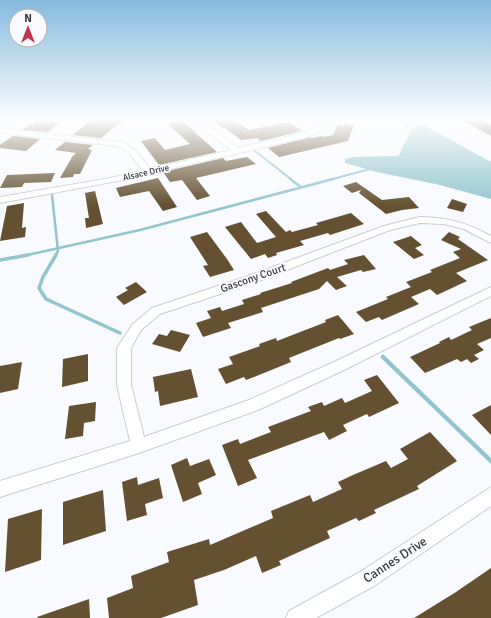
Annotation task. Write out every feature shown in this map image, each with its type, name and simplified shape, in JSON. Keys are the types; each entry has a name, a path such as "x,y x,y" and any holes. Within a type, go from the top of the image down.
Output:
{"street":[{"path":"125,147 133,151 141,159 149,173"},
{"path":"231,147 237,151"},
{"name":"Alsace Drive","path":"0,200 81,187 149,173 254,147"},
{"name":"Gascony Court","path":"139,446 124,385 124,348 136,328 156,311 252,279 388,228 420,220 444,221 467,227 491,240"},
{"path":"0,489 139,446 253,405 340,366 491,291"},
{"name":"Cannes Drive","path":"296,618 367,579 491,496"}],"water":[{"path":"403,147 464,147 491,162 491,199 440,185 377,172 345,163 345,159 353,157 399,155"}],"building":[{"path":"0,147 31,147 26,151"},
{"path":"59,147 91,147 88,149 92,150 80,174 74,174 73,177 60,178 72,157 76,153 55,150"},
{"path":"145,147 162,147 165,150 178,147 211,147 217,152 159,165"},
{"path":"272,147 323,147 279,157 268,148"},
{"path":"247,157 256,164 196,178 210,196 197,200 182,180 170,182 163,172 223,158 226,161"},
{"path":"55,173 51,182 24,183 22,187 0,188 7,175"},
{"path":"158,178 177,207 163,211 149,191 120,197 116,188"},
{"path":"356,182 382,200 409,197 419,208 386,214 359,193 361,190 352,193 343,186"},
{"path":"95,191 103,224 86,228 85,218 89,218 85,193"},
{"path":"452,199 467,204 463,212 447,208"},
{"path":"24,203 22,228 26,227 25,237 0,241 7,206"},
{"path":"266,211 286,232 290,230 292,232 318,225 316,223 351,213 364,224 330,235 328,233 300,241 304,245 276,253 277,255 268,258 265,254 251,259 225,227 241,222 257,243 276,237 256,214"},
{"path":"207,232 234,270 210,277 203,266 208,265 190,237"},
{"path":"449,232 460,237 458,239 488,260 456,273 467,281 437,295 430,289 411,297 419,304 382,320 379,317 366,322 356,312 388,299 386,297 411,287 406,282 432,272 430,270 460,258 453,252 461,249 441,240"},
{"path":"411,236 422,245 415,248 424,255 414,259 393,242"},
{"path":"364,255 376,269 363,272 361,270 337,277 347,286 336,290 327,281 319,289 261,308 263,312 228,323 231,328 203,337 196,323 211,318 207,311 220,307 222,311 244,304 242,300 292,283 291,282 328,268 330,270 348,264 344,260"},
{"path":"136,282 147,292 124,305 116,297 128,290 125,288"},
{"path":"338,315 354,334 340,339 339,338 289,358 291,362 246,380 244,377 226,384 218,369 233,364 229,357 260,346 259,344 276,338 277,341 326,322 325,320"},
{"path":"491,318 491,338 477,344 484,350 474,355 479,359 471,363 467,359 461,362 457,359 425,373 410,357 440,343 439,342 449,337 451,340 472,330 469,327"},
{"path":"171,330 190,335 180,352 152,344 159,334 167,336"},
{"path":"88,354 88,381 62,387 63,359"},
{"path":"22,362 18,389 0,393 0,366"},
{"path":"191,369 198,397 160,406 158,391 155,392 153,377"},
{"path":"377,375 399,403 369,417 367,414 343,425 347,431 329,440 324,432 248,460 257,478 238,486 222,445 238,439 240,444 271,432 268,427 311,411 308,407 322,402 324,406 342,398 345,403 372,391 364,380"},
{"path":"96,402 95,421 84,423 83,436 65,439 69,406"},
{"path":"491,405 491,435 472,415"},
{"path":"430,432 457,461 417,486 419,489 374,510 376,513 359,521 356,518 327,531 330,538 279,561 281,565 262,573 256,556 224,570 194,580 198,605 161,618 109,618 107,598 133,588 131,576 169,562 167,552 209,539 210,545 273,518 271,511 310,495 313,502 342,489 338,482 353,475 386,461 391,468 408,459 400,449"},
{"path":"187,458 190,466 209,459 216,475 198,483 202,494 183,502 171,465"},
{"path":"137,477 138,485 159,478 163,498 145,504 147,515 127,521 122,482"},
{"path":"103,490 106,531 63,545 63,502"},
{"path":"42,509 41,560 5,572 8,519"},
{"path":"491,568 491,618 414,618 456,592"},
{"path":"89,599 90,618 37,617"}],"waterway":[{"path":"255,151 292,180"},
{"path":"329,180 370,169"},
{"path":"290,179 301,187"},
{"path":"58,248 140,230 333,179"},
{"path":"52,195 58,248"},
{"path":"25,255 58,248"},
{"path":"55,256 58,248"},
{"path":"0,260 25,255"},
{"path":"56,255 43,277 39,288 46,299 120,333"},
{"path":"383,357 491,461"}]}
